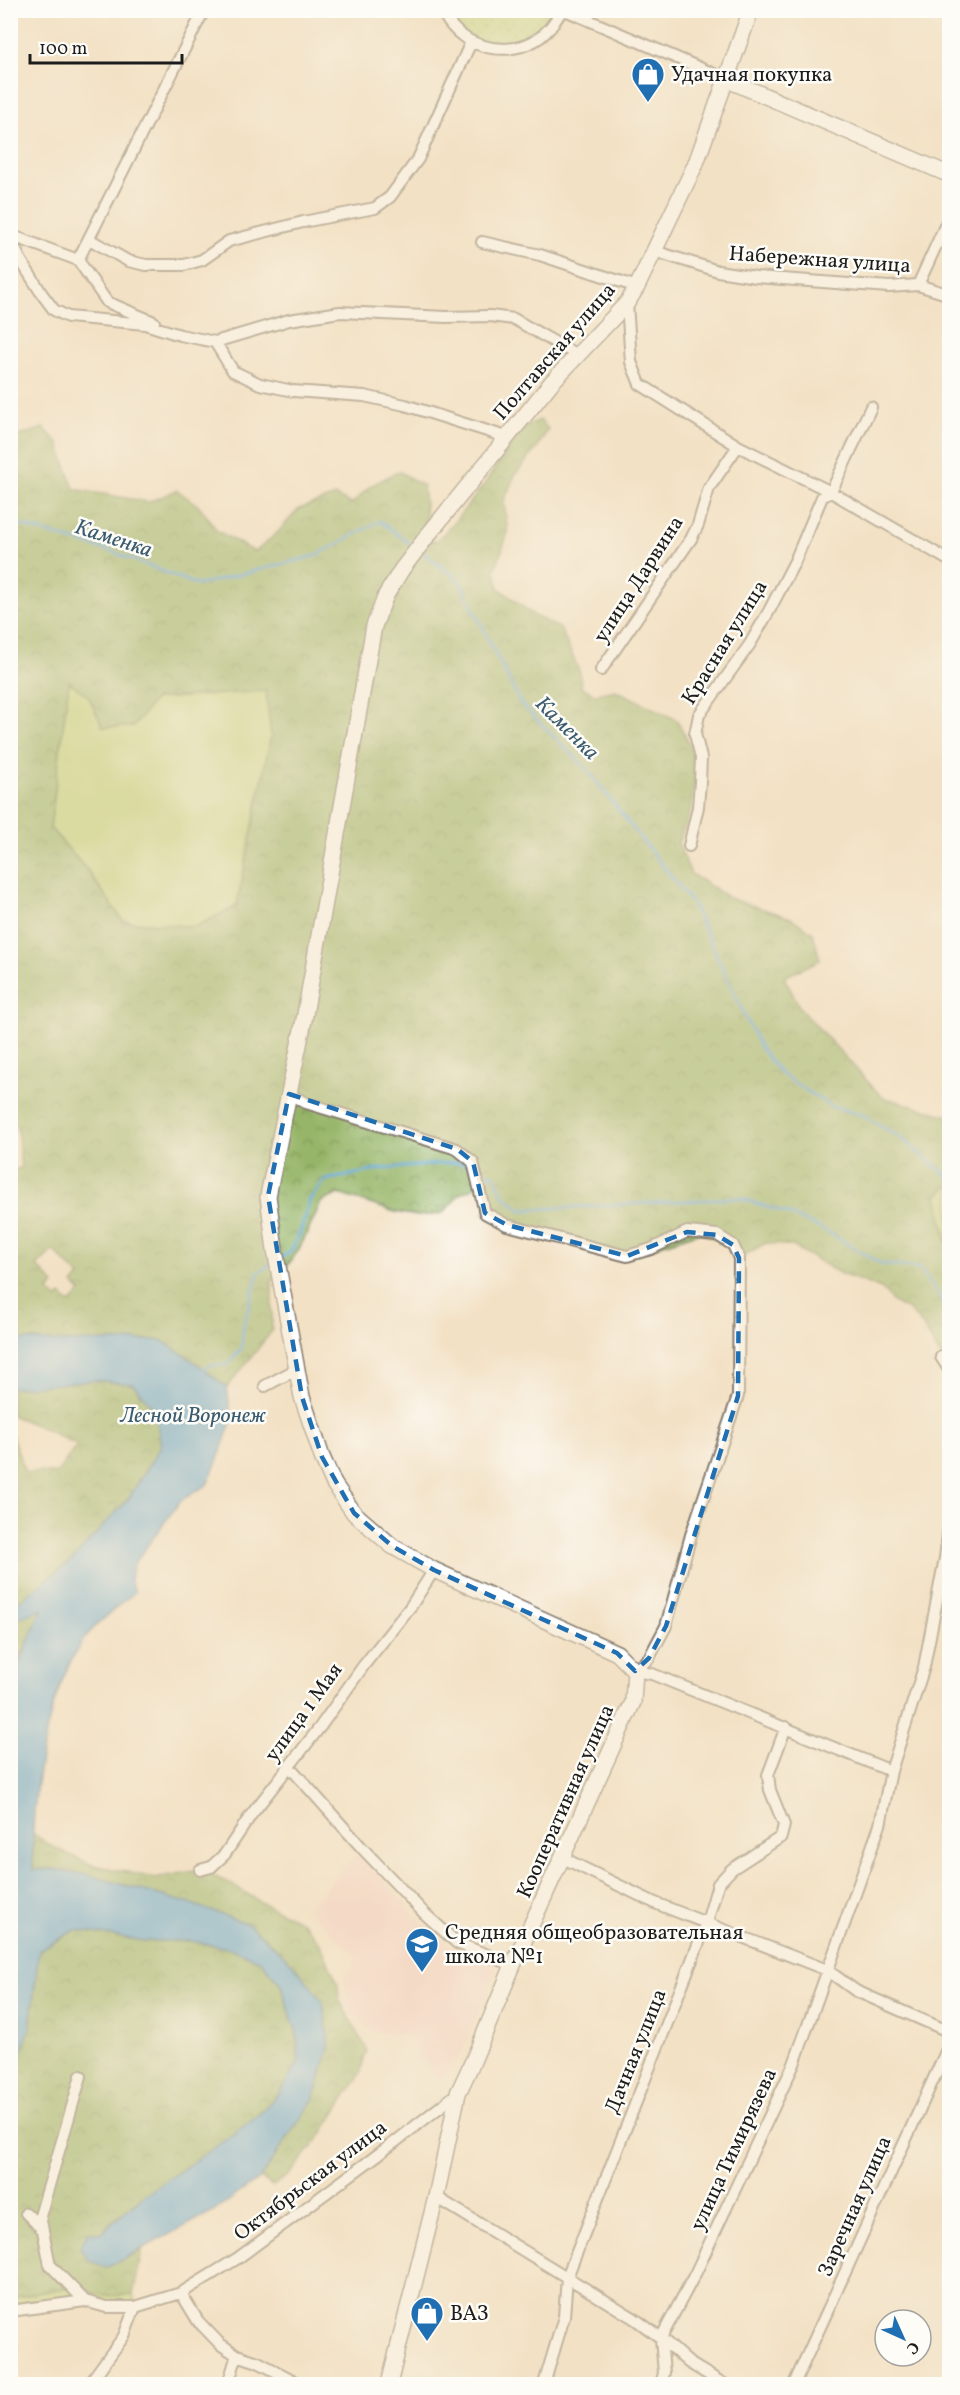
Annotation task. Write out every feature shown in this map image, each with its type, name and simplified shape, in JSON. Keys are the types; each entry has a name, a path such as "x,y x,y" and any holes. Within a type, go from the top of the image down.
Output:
{"street":[{"path":"78,260 204,10"},
{"path":"442,10 455,30 471,42 491,49 513,49 534,42 551,28 563,10 950,175"},
{"name":"Полтавская улица","path":"297,1368 275,1250 268,1196 304,1020 374,626 386,595 402,569 428,535 506,437 577,355 627,303 637,287 696,163 728,80 751,10"},
{"path":"88,239 128,261 146,265 184,266 202,260 230,241 303,222 375,208 390,197 418,159 471,42"},
{"path":"918,285 950,215"},
{"path":"10,236 78,260 107,302 149,318 167,331"},
{"path":"10,236 20,259 54,310 68,317 145,324 215,342 289,320 340,312 446,317 490,316 514,319 577,355"},
{"path":"482,242 540,255 637,287"},
{"name":"Набережная улица","path":"654,251 718,271 756,277 889,287 918,285 950,295"},
{"path":"627,303 631,362 640,384 738,446 831,492 950,561"},
{"path":"215,342 233,371 260,384 293,391 364,396 405,405 506,437"},
{"name":"Красная улица","path":"689,846 698,807 700,782 701,758 695,734 699,715 750,644 795,561 822,497 831,492 871,407"},
{"name":"улица Дарвина","path":"601,670 691,539 698,525 709,488 738,446"},
{"path":"289,1094 306,1103 458,1149 473,1162 485,1213 507,1225 627,1256 651,1249 687,1232 717,1235 733,1245 739,1258 738,1396 691,1535 666,1626 649,1658 635,1671"},
{"path":"940,1357 950,1371"},
{"path":"265,1386 297,1368 302,1397 322,1457 334,1484 354,1513 393,1546 434,1570 617,1653 635,1671 652,1674 786,1727 891,1772"},
{"name":"улица Тимирязева","path":"661,2338 696,2272 794,2064 880,1825 891,1772 924,1667 945,1558 950,1517"},
{"name":"улица 1 Мая","path":"200,1870 211,1867 225,1854 251,1815 411,1606 434,1570"},
{"name":"Кооперативная улица","path":"389,2385 436,2197 458,2092 513,1965 633,1702 635,1671"},
{"name":"Дачная улица","path":"544,2385 564,2317 567,2277 707,1922 718,1884 732,1869 781,1837 784,1825 768,1775 786,1727"},
{"path":"289,1766 378,1865 424,1913 457,1943 513,1965"},
{"path":"563,1858 656,1903 827,1970 856,1990 950,2032"},
{"name":"Заречная улица","path":"794,2385 950,2043"},
{"path":"81,2076 40,2216 50,2265 85,2301"},
{"name":"Октябрьская улица","path":"85,2301 106,2307 135,2307 181,2293 238,2258 395,2142 458,2092"},
{"path":"436,2197 661,2338 689,2363 724,2385"},
{"path":"26,2213 43,2230"},
{"path":"181,2293 198,2321 220,2344 237,2355 258,2362 300,2385"},
{"path":"10,2311 85,2301"},
{"path":"89,2385 124,2336 135,2307"},
{"path":"661,2338 664,2373 661,2385"},
{"path":"228,2385 237,2355"}],"highlighted area":[{"path":"289,1094 457,1149 473,1162 485,1213 507,1225 627,1256 687,1232 717,1235 733,1245 739,1258 738,1396 666,1626 649,1658 635,1671 617,1653 434,1570 392,1546 354,1513 322,1457 302,1397 268,1196"}],"shaded area":[{"name":"Средняя общеобразовательная школа №1","path":"359,1853 416,1917 455,1949 497,1967 463,2049 440,2080 407,2035 374,2033 349,2010 345,1980 358,1958 307,1909"}],"green space":[{"path":"442,11 562,11 551,28 513,49 471,42"},
{"path":"540,420 548,429 537,448 515,475 504,501 508,533 495,570 499,588 535,616 560,628 580,673 581,687 595,694 616,690 677,720 690,745 695,781 690,814 678,843 691,874 729,898 791,918 813,933 820,960 784,977 800,1008 882,1097 949,1116 949,1187 947,1185 937,1196 949,1251 949,1360 941,1357 923,1326 910,1311 893,1302 881,1288 841,1274 793,1246 766,1243 739,1258 733,1245 700,1232 627,1256 485,1213 489,1191 482,1184 461,1193 443,1213 418,1216 395,1212 339,1194 321,1202 296,1254 272,1280 272,1331 227,1388 199,1365 161,1340 63,1342 11,1339 11,1170 21,1168 17,1126 11,1126 11,438 44,428 58,443 74,489 149,502 177,490 200,507 217,531 255,552 299,509 335,496 352,504 370,486 399,471 423,486 428,535 435,542 452,525 483,486 525,426","holes":["69,682 88,696 103,727 133,727 155,699 266,691 271,736 237,906 195,927 123,921 88,871 50,828","53,1250 80,1277 73,1284 81,1292 70,1303 61,1295 57,1299 49,1291 54,1284 37,1266"]},
{"path":"69,681 133,727 155,699 266,690 271,736 237,906 196,927 123,921 88,871 50,828"},
{"path":"948,1185 950,1187 949,1251 937,1196"},
{"path":"94,1380 133,1384 155,1410 161,1446 129,1498 71,1561 11,1607 10,1494 17,1485 11,1480 11,1433 25,1472 57,1473 77,1445 11,1415 11,1387"},
{"path":"43,1608 11,1679 11,1621"},
{"path":"32,1833 53,1847 90,1864 154,1878 200,1870 302,1922 319,1942 338,1983 339,1999 367,2050 360,2074 320,2137 289,2175 273,2186 260,2178 313,2100 329,2048 323,2002 291,1962 248,1924 194,1905 127,1886 53,1869 33,1870"},
{"path":"75,1930 144,1941 191,1941 232,1949 261,1961 280,1983 297,2033 299,2062 280,2092 259,2114 116,2218 101,2233 105,2268 142,2250 133,2294 113,2296 93,2293 74,2286 11,2298 11,2086 30,2027 39,1950"},
{"path":"74,2286 103,2294 133,2294 135,2307 85,2301 11,2311 11,2298"}],"water":[{"name":"Лесной Воронеж","path":"11,1339 63,1342 161,1340 199,1365 227,1388 232,1419 207,1485 181,1500 134,1564 130,1580 135,1592 88,1633 70,1663 49,1719 42,1750 34,1813 33,1870 53,1869 89,1875 194,1905 248,1924 291,1962 323,2002 329,2048 313,2100 260,2178 217,2209 106,2268 89,2260 80,2248 88,2232 101,2233 139,2199 224,2141 259,2114 280,2092 299,2062 297,2033 280,1983 261,1961 232,1949 191,1941 144,1941 75,1930 39,1950 30,2027 11,2086 11,1684 42,1609 11,1621 11,1607 71,1561 129,1498 161,1446 155,1410 133,1384 94,1380 11,1387"}],"waterway":[{"name":"Каменка","path":"10,522 113,552 198,585 315,556 380,521 414,547"},
{"name":"Каменка","path":"422,552 459,580 521,704 584,766 692,903 760,1048 781,1074 830,1106 863,1115 901,1138 950,1178"},
{"path":"282,1257 290,1252 300,1233 310,1199 325,1180 382,1169 460,1162 472,1166"},
{"path":"478,1169 494,1175 503,1195 521,1210 740,1198 791,1215 828,1232 881,1264 920,1268 950,1313"},
{"path":"201,1371 210,1365 227,1365 241,1349 244,1323 258,1273 271,1264"}],"place":[{"name":"Удачная покупка","path":"648,103"},
{"name":"Средняя общеобразовательная школа №1","path":"422,1973"},
{"name":"ВАЗ","path":"427,2342"}]}
